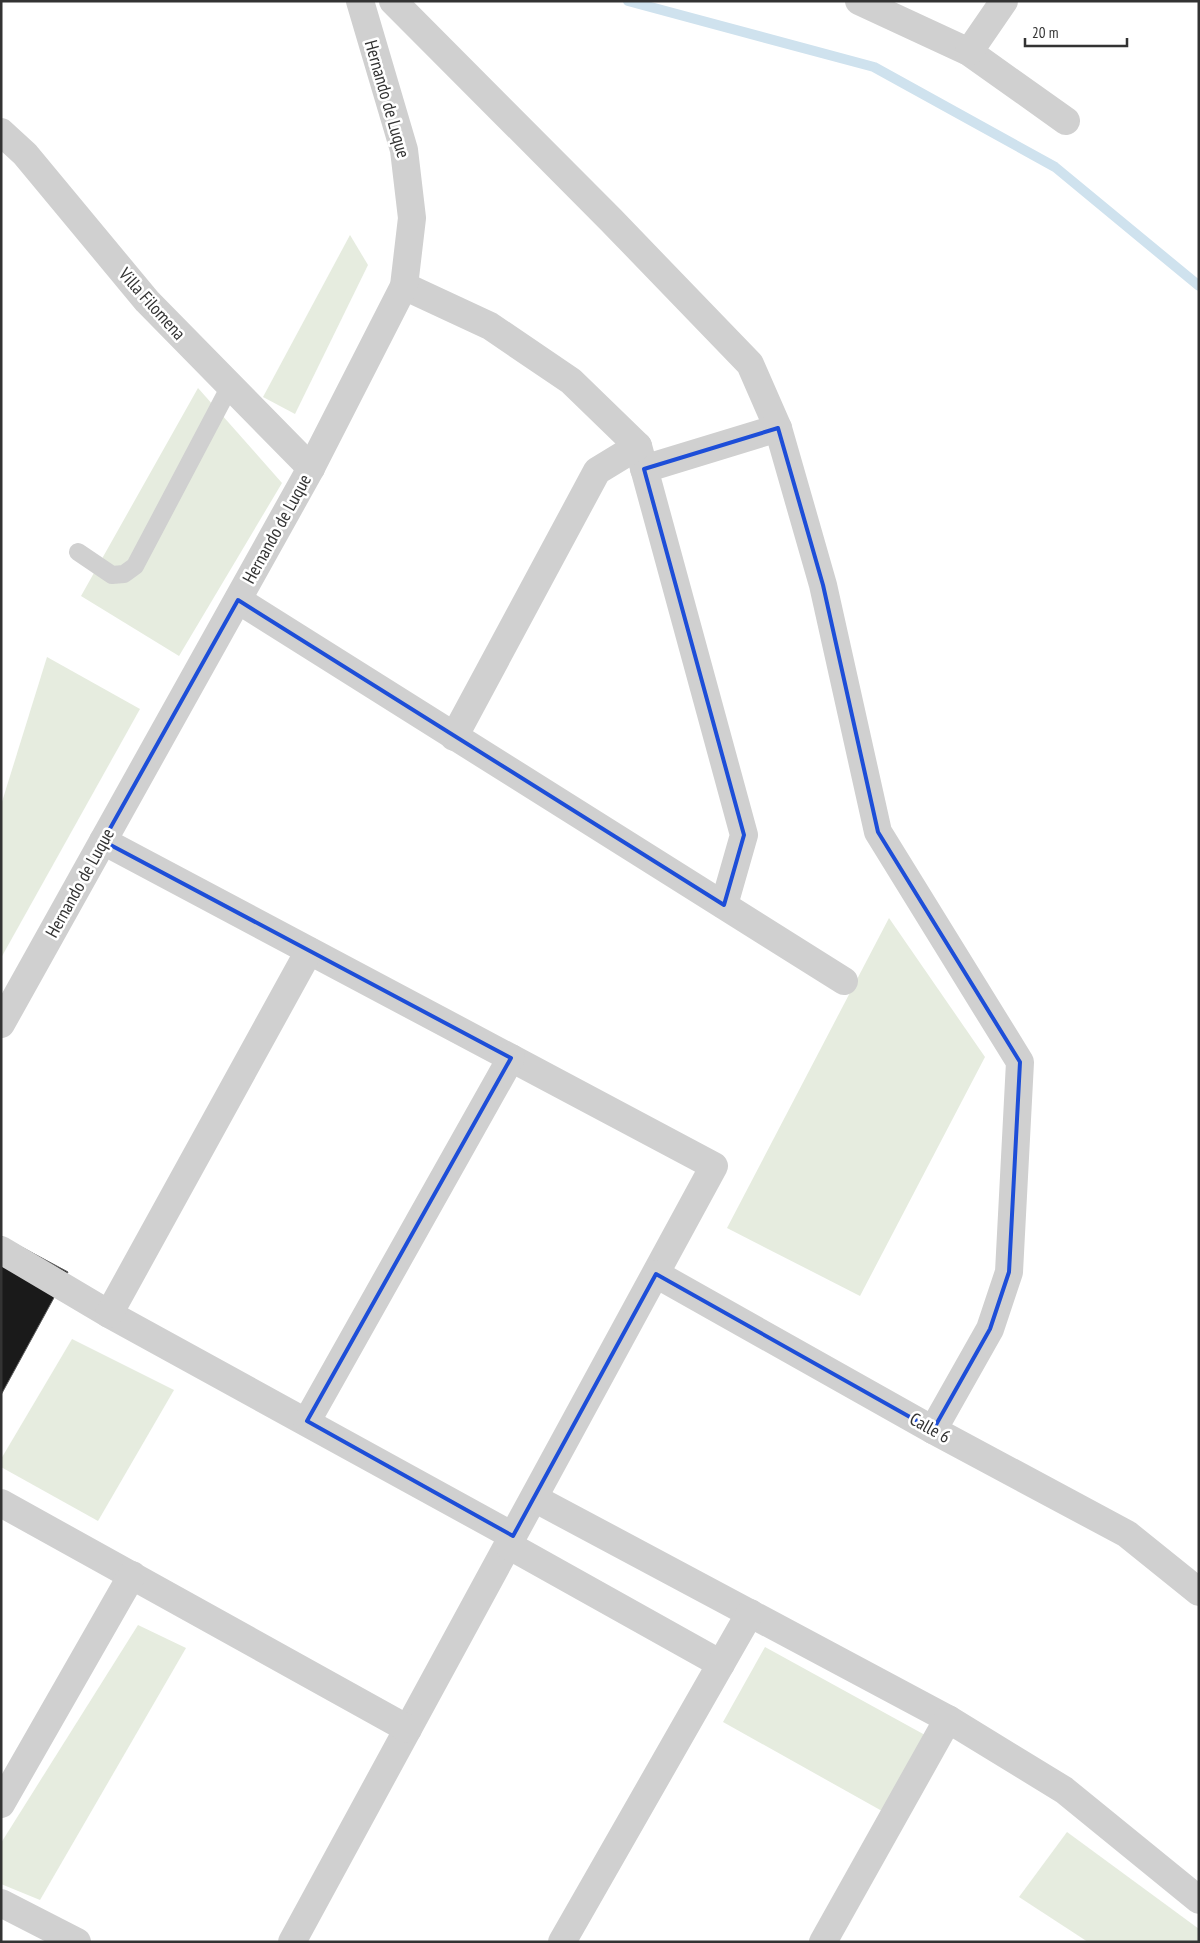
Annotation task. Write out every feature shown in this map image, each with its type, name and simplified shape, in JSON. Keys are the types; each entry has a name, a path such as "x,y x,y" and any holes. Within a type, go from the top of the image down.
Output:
{"street":[{"name":"Hernando de Luque","path":"1,1024 311,468 404,286 412,218 404,150 360,1"},
{"path":"393,1 611,220 750,364 778,428 823,585 878,832 1020,1062 1008,1272 990,1329 933,1430"},
{"path":"859,1 969,52 1066,121"},
{"path":"969,52 1004,1"},
{"name":"Villa Filomena","path":"1,132 25,154 146,301 311,468"},
{"path":"404,286 490,326 571,381 641,457 744,835 724,906"},
{"path":"454,737 597,471 641,457 778,428"},
{"path":"238,600 844,981"},
{"path":"103,841 714,1166 292,1942"},
{"path":"109,1314 309,951"},
{"path":"308,1421 511,1058"},
{"path":"1,1250 109,1314 308,1421 721,1664"},
{"name":"Calle 6","path":"656,1274 933,1430 1127,1534 1199,1592"},
{"path":"534,1498 948,1719 1064,1790 1199,1900"},
{"path":"1,1503 408,1729"},
{"path":"5,1787 132,1575"},
{"path":"562,1942 750,1613"},
{"path":"823,1942 948,1719"},
{"path":"1,1902 77,1942"}],"lane":[{"path":"78,552 112,575 124,574 135,566 230,386"}],"highlighted area":[{"path":"778,428 823,585 878,832 1020,1062 1009,1272 990,1329 933,1430 656,1274 513,1536 307,1421 511,1058 103,841 238,600 724,905 744,835 644,469"}],"shaded area":[{"path":"350,235 368,265 295,414 263,397"},
{"path":"198,388 282,483 179,656 81,596"},
{"path":"47,657 140,709 1,958 1,805"},
{"path":"889,918 985,1057 860,1296 727,1228"},
{"path":"72,1339 174,1390 98,1521 1,1467 1,1459"},
{"path":"138,1625 186,1648 40,1900 1,1884 1,1843"},
{"path":"765,1647 925,1735 882,1811 723,1722"},
{"path":"1067,1832 1199,1929 1199,1942 1088,1942 1019,1897"}],"building":[{"path":"1,1236 68,1272 1,1395"}],"waterway":[{"path":"628,1 874,67 1055,167 1199,286"}]}
